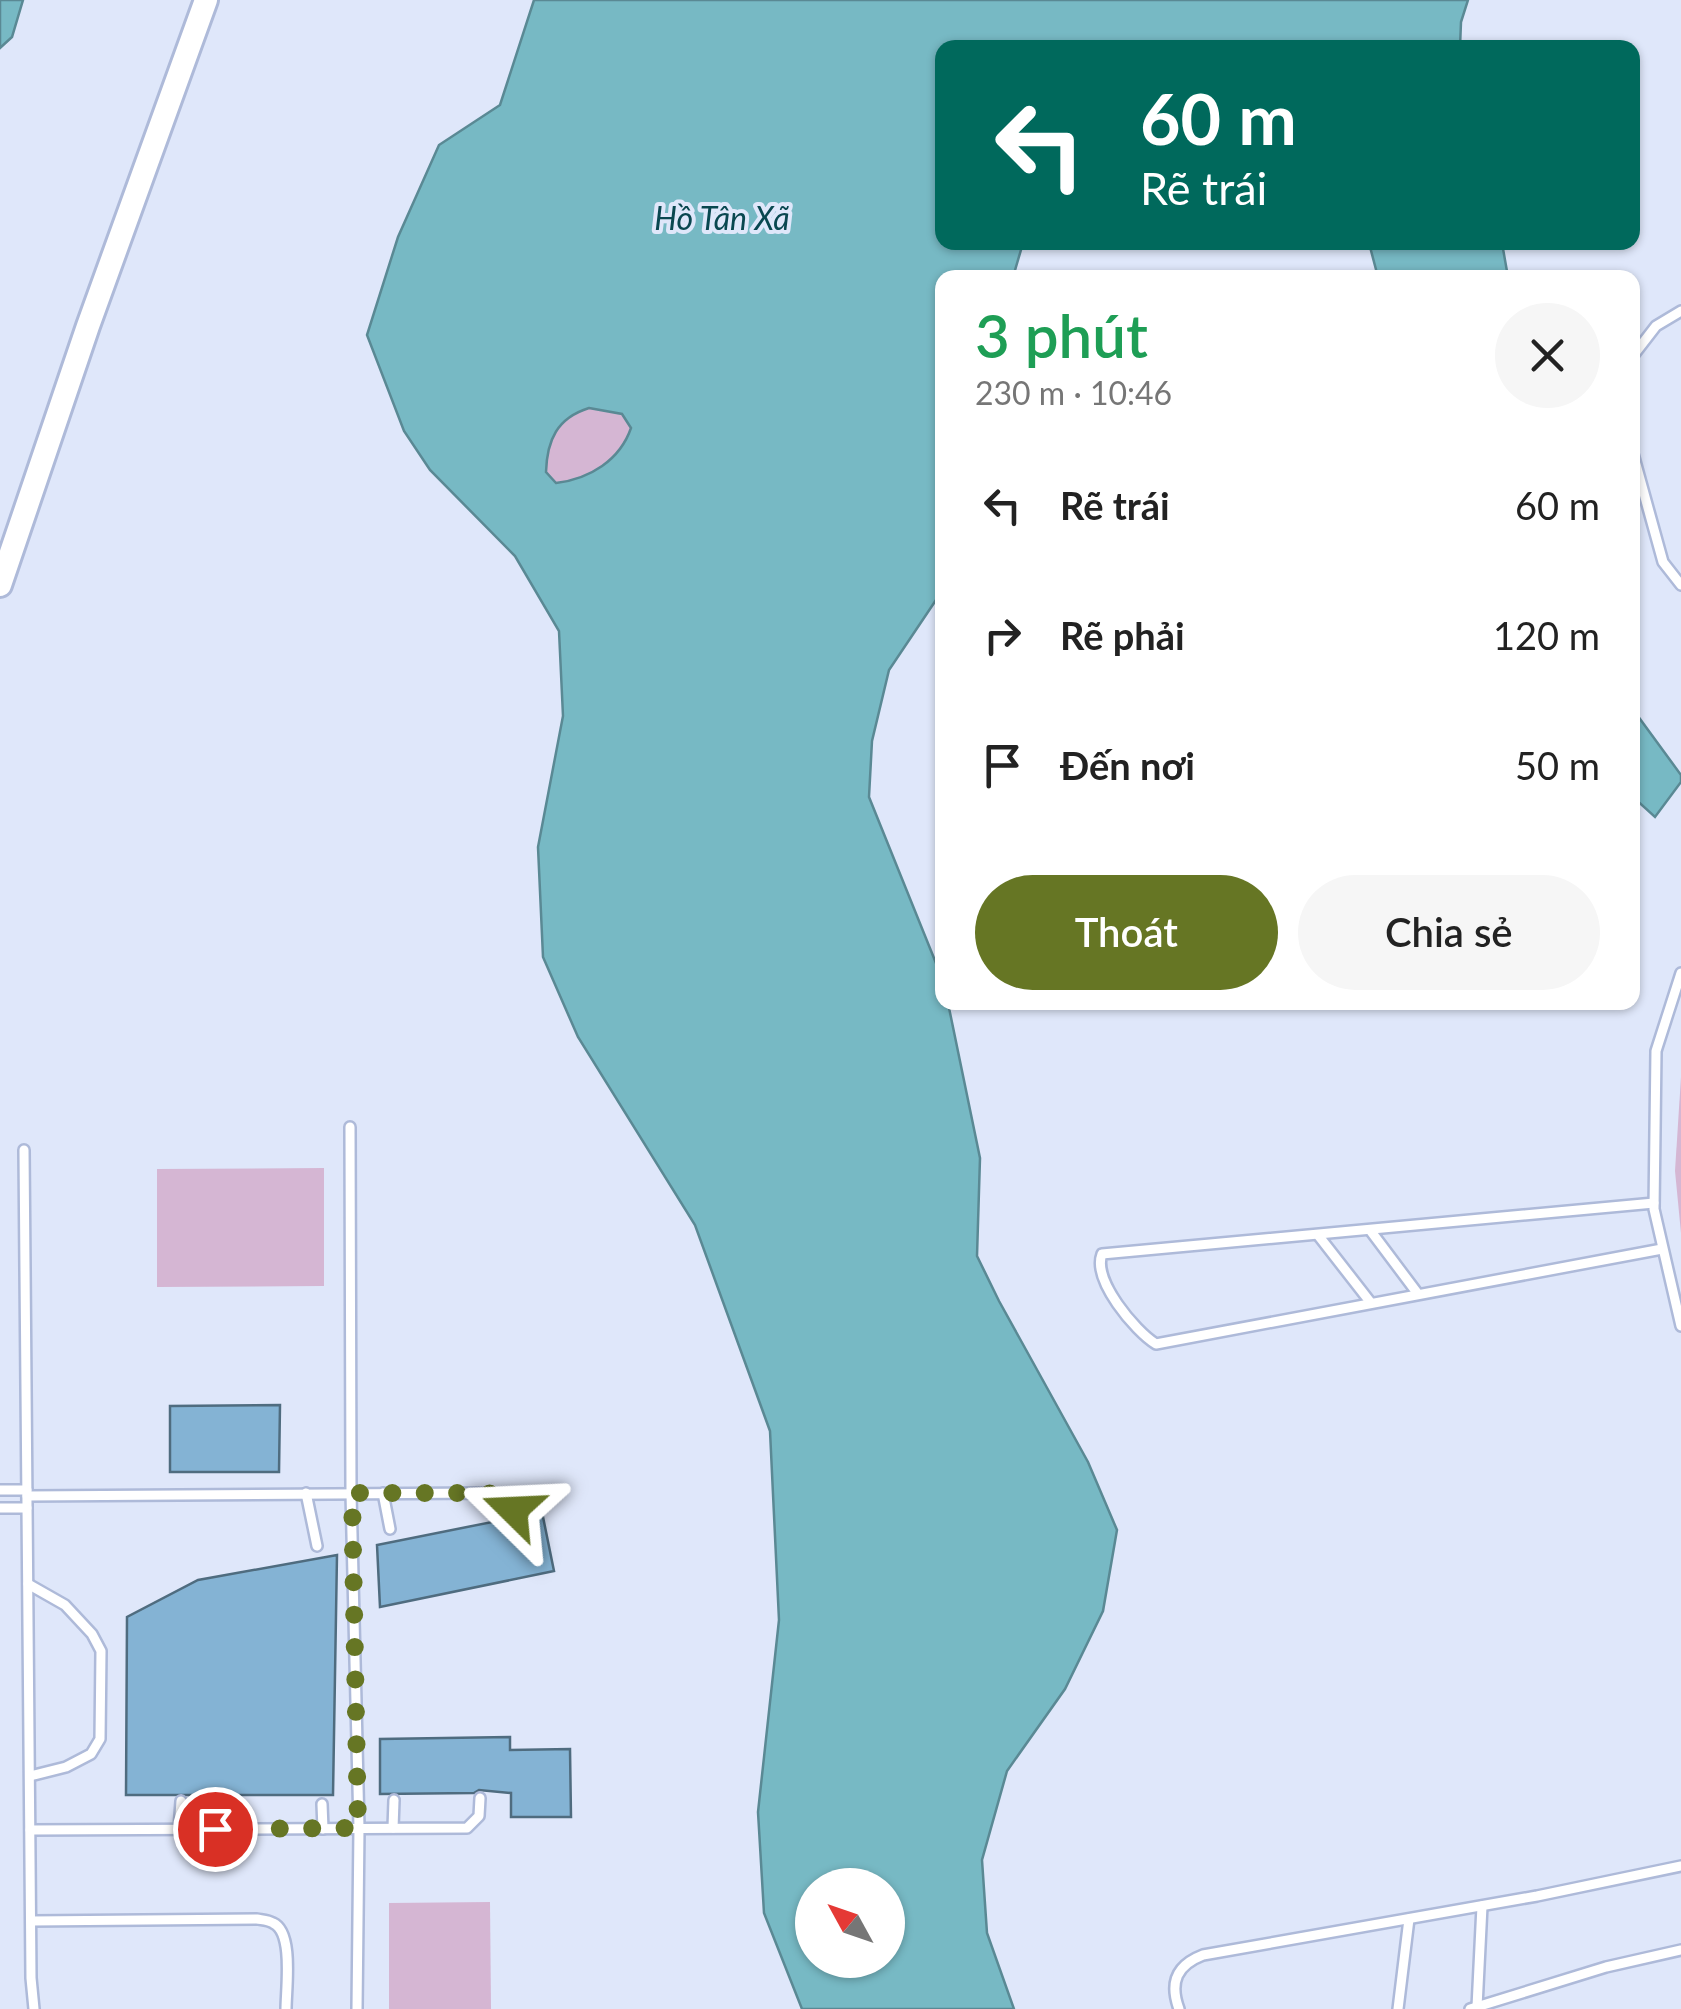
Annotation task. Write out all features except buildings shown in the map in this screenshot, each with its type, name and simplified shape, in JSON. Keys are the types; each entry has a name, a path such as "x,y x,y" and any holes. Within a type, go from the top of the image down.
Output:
{"street":[{"path":"0,585 206,0"}],"lane":[{"path":"1640,347 1656,326 1681,311"},
{"path":"1640,479 1663,562 1681,585"},
{"path":"1681,973 1656,1051 1654,1203 1681,1326"},
{"path":"350,1127 357,2009"},
{"path":"24,1150 34,2009"},
{"path":"1654,1203 1102,1254 1099,1262 1105,1284 1119,1306 1156,1344 1662,1248"},
{"path":"1370,1230 1418,1294"},
{"path":"1318,1235 1371,1303"},
{"path":"0,1490 487,1493 510,1502 513,1510"},
{"path":"306,1493 317,1546"},
{"path":"383,1493 390,1529"},
{"path":"0,1508 27,1508"},
{"path":"28,1584 65,1605 101,1650 100,1739 91,1754 66,1768 30,1776"},
{"path":"30,1830 467,1828 479,1816 480,1798"},
{"path":"393,1828 394,1800"},
{"path":"179,1829 181,1801"},
{"path":"322,1804 323,1829"},
{"path":"1179,2009 1174,1995 1177,1971 1185,1962 1203,1955 1681,1866"},
{"path":"1482,1906 1474,2008 1606,1967 1681,1950"},
{"path":"1398,2009 1408,1919"},
{"path":"30,1920 273,1922 284,1931 286,1944 286,2009"}],"shaded area":[{"path":"589,408 621,413 631,428 619,450 602,466 580,478 556,484 546,473 551,441 561,424"},
{"path":"1681,1077 1681,1233 1675,1171"},
{"path":"324,1168 324,1286 157,1287 157,1169"},
{"path":"490,1902 491,2009 389,2009 389,1903"}],"water":[{"path":"0,0 23,0 12,37 0,48"},
{"name":"Hồ Tân Xã","path":"534,0 1468,0 1460,40 935,40 935,250 1021,250 1015,270 935,270 935,601 889,670 872,741 869,797 935,961 935,1010 949,1010 980,1158 977,1256 1088,1462 1117,1530 1103,1611 1065,1689 1007,1771 982,1860 987,1933 1014,2009 802,2009 764,1913 758,1812 779,1620 770,1431 695,1225 578,1037 543,957 538,847 563,716 559,631 515,556 430,470 404,431 367,335 398,237 439,145 500,105","holes":["589,408 622,414 631,428 619,450 592,472 556,483 546,472 556,432 578,412"]},
{"path":"1371,250 1503,250 1507,270 1376,270"},
{"path":"1640,719 1681,775 1681,782 1655,817 1640,803"}],"route":[{"path":"215,1829 358,1828 352,1493 487,1493 510,1502 513,1510"}]}
